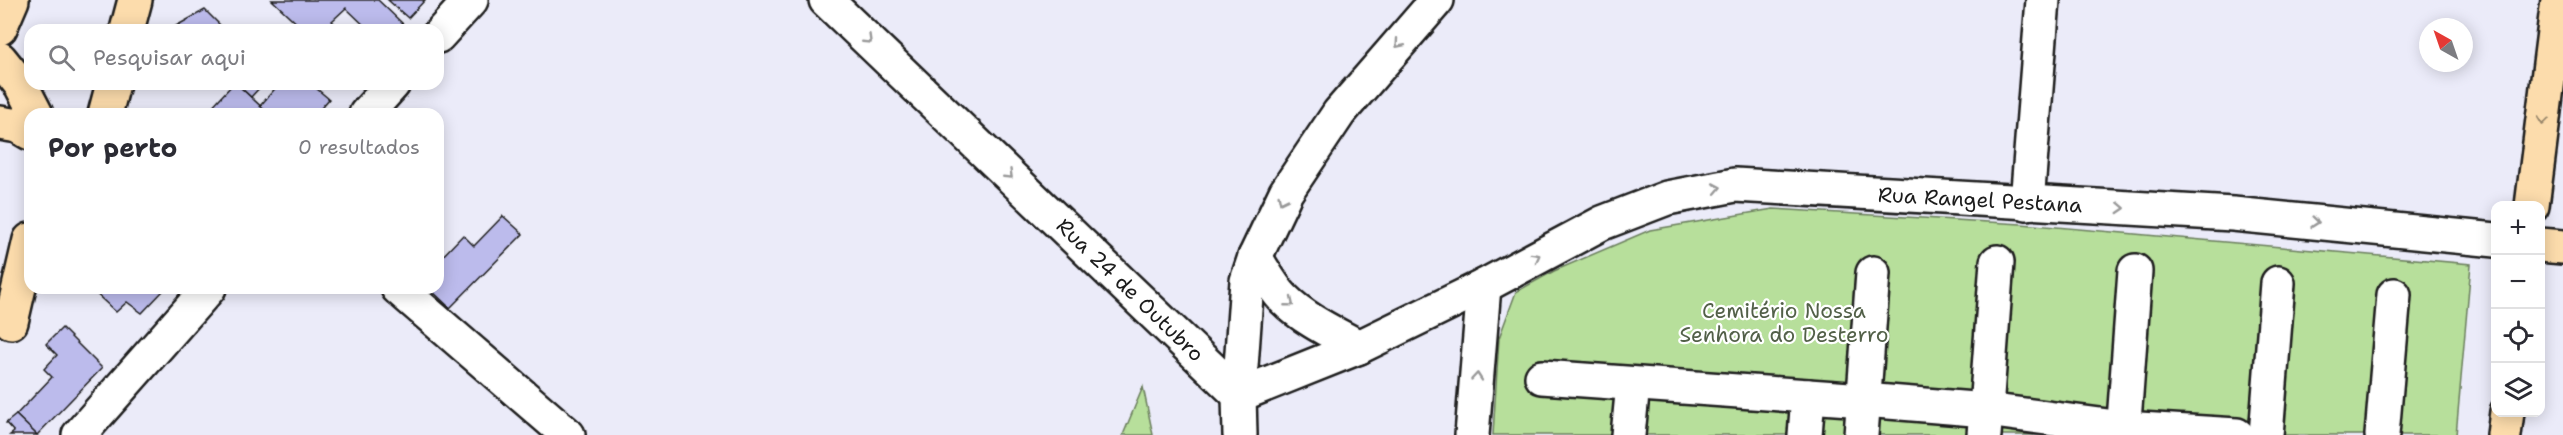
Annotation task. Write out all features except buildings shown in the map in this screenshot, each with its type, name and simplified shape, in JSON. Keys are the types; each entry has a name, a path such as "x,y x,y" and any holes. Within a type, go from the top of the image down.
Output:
{"main road":[{"path":"0,28 12,0"},
{"path":"129,24 135,0"},
{"path":"2533,201 2558,0"},
{"path":"0,59 21,85 33,108"},
{"path":"107,108 111,90"},
{"path":"0,123 18,126 24,130"},
{"path":"2545,245 2563,247"},
{"path":"6,331 24,263"},
{"path":"6,331 26,294"},
{"path":"2504,435 2506,417"}],"street":[{"path":"444,29 471,0"},
{"name":"Rua 24 de Outubro","path":"825,0 1239,395"},
{"path":"1240,435 1239,395 1247,281 1255,257 1286,192 1340,113 1437,0"},
{"path":"2027,203 2043,0"},
{"path":"371,108 388,90"},
{"name":"Rua Rangel Pestana","path":"1484,286 1552,248 1613,219 1667,198 1735,185 2233,214 2491,240"},
{"path":"1255,257 1284,300 1312,320 1359,347"},
{"path":"1985,423 1997,262"},
{"path":"2123,431 2135,271"},
{"path":"1861,435 1873,273"},
{"path":"2266,435 2278,283"},
{"path":"1239,395 1359,347 1484,286"},
{"path":"1472,435 1484,286"},
{"path":"79,435 204,294"},
{"path":"405,294 568,435"},
{"path":"2382,435 2394,295"},
{"path":"1542,377 1864,400 1985,423 2237,435"},
{"path":"1628,435 1634,384"},
{"path":"1805,435 1808,396"}],"green space":[{"name":"Cemitério Nossa Senhora do Desterro","path":"1773,209 2021,224 2471,264 2456,435 1493,435 1499,338 1516,292 1554,271 1650,230"},
{"path":"1143,387 1153,435 1123,435"}]}
